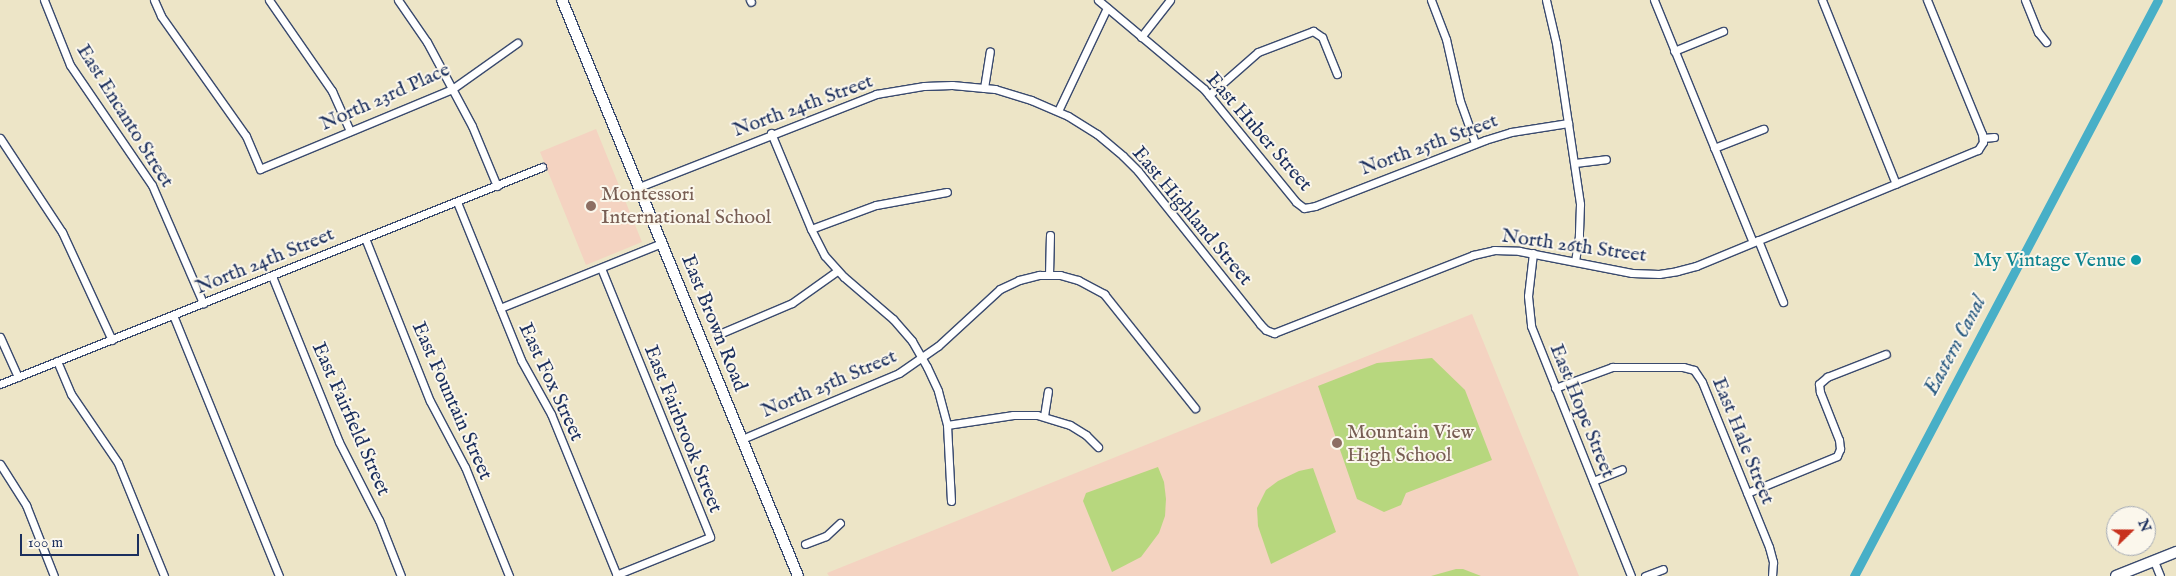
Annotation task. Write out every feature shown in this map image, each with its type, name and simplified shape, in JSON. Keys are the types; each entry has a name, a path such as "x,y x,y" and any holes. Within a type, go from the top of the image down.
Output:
{"main road":[{"name":"East Brown Road","path":"562,0 798,576"},
{"path":"2116,576 2176,552"}],"street":[{"name":"East Encanto Street","path":"44,0 70,65 152,185 203,303"},
{"name":"North 23rd Place","path":"154,0 161,16 246,136 260,169 452,89 517,43"},
{"path":"268,0 332,92 350,131"},
{"path":"398,0 428,42 472,126 497,186"},
{"name":"East Huber Street","path":"1098,0 1209,95 1296,202 1304,208"},
{"path":"1141,37 1170,0"},
{"path":"1431,0 1448,45 1462,109 1475,143"},
{"path":"1546,0 1575,164 1581,215 1575,261"},
{"path":"1654,0 1714,148 1783,302"},
{"path":"1822,0 1896,184"},
{"path":"1927,0 1983,142 1994,137"},
{"path":"2025,0 2038,32 2046,42"},
{"path":"1058,111 1107,8"},
{"path":"1209,95 1258,52 1313,31 1322,37 1337,74"},
{"path":"1674,51 1724,31"},
{"path":"984,88 990,51"},
{"name":"North 24th Street","path":"639,187 772,133 891,90 938,85 984,88 1020,96 1058,111"},
{"name":"East Highland Street","path":"1058,111 1105,141 1131,164 1260,324 1270,332"},
{"name":"North 25th Street","path":"1304,208 1312,207 1475,143 1511,132 1568,123"},
{"path":"1714,148 1763,128"},
{"path":"772,133 819,247 837,271 893,319 923,358 938,391 947,425 951,501"},
{"path":"0,138 62,232 112,340"},
{"name":"North 26th Street","path":"1270,332 1283,331 1479,253 1502,249 1632,272 1659,274 1696,266 1974,152 1983,142"},
{"path":"1575,164 1606,158"},
{"name":"North 24th Street","path":"0,384 542,167"},
{"path":"811,230 876,205 947,192"},
{"name":"East Fox Street","path":"457,202 521,360 551,414 616,576"},
{"path":"1049,275 1050,234"},
{"name":"East Fountain Street","path":"365,238 430,401 465,467 510,576"},
{"path":"500,308 662,243"},
{"name":"East Hope Street","path":"1533,253 1528,286 1529,316 1537,344 1631,576"},
{"name":"East Fairbrook Street","path":"601,268 710,537 616,576"},
{"path":"719,334 792,303 837,271"},
{"name":"North 25th Street","path":"742,438 884,380 923,358 1000,288 1029,277 1049,275 1069,277 1087,284 1110,300 1195,408"},
{"name":"East Fairfield Street","path":"272,276 339,442 379,520 401,576"},
{"path":"173,315 280,576"},
{"path":"0,337 18,377"},
{"path":"1747,494 1837,456 1840,449 1839,440 1822,396 1820,384 1828,377 1886,354"},
{"path":"57,361 71,394 118,463 164,576"},
{"name":"East Hale Street","path":"1554,388 1612,367 1683,367 1694,370 1702,382 1771,554 1772,576"},
{"path":"1044,416 1048,391"},
{"path":"947,425 1013,415 1044,416 1078,430 1098,447"},
{"path":"0,464 26,505 54,576"},
{"path":"1593,481 1622,469"},
{"path":"805,544 826,536 840,522"},
{"path":"2154,561 2160,576"},
{"path":"1645,576 1663,569"}],"shaded area":[{"path":"596,129 642,242 586,265 540,152"},
{"name":"Mountain View High School","path":"1472,314 1579,576 829,576 827,573"}],"green space":[{"path":"1432,358 1465,390 1492,460 1406,493 1401,505 1384,512 1357,499 1318,386 1377,363"},
{"path":"1158,467 1164,482 1166,499 1165,516 1159,533 1141,557 1112,572 1083,501 1086,493"},
{"path":"1313,468 1336,532 1271,564 1258,526 1257,508 1266,490 1278,481 1299,471"},
{"path":"1463,569 1481,576 1431,576"}],"waterway":[{"name":"Eastern Canal","path":"1854,576 2158,0"}],"place":[{"name":"Montessori International School","path":"591,206"},
{"name":"My Vintage Venue","path":"2136,260"},
{"name":"Mountain View High School","path":"1337,443"}]}
